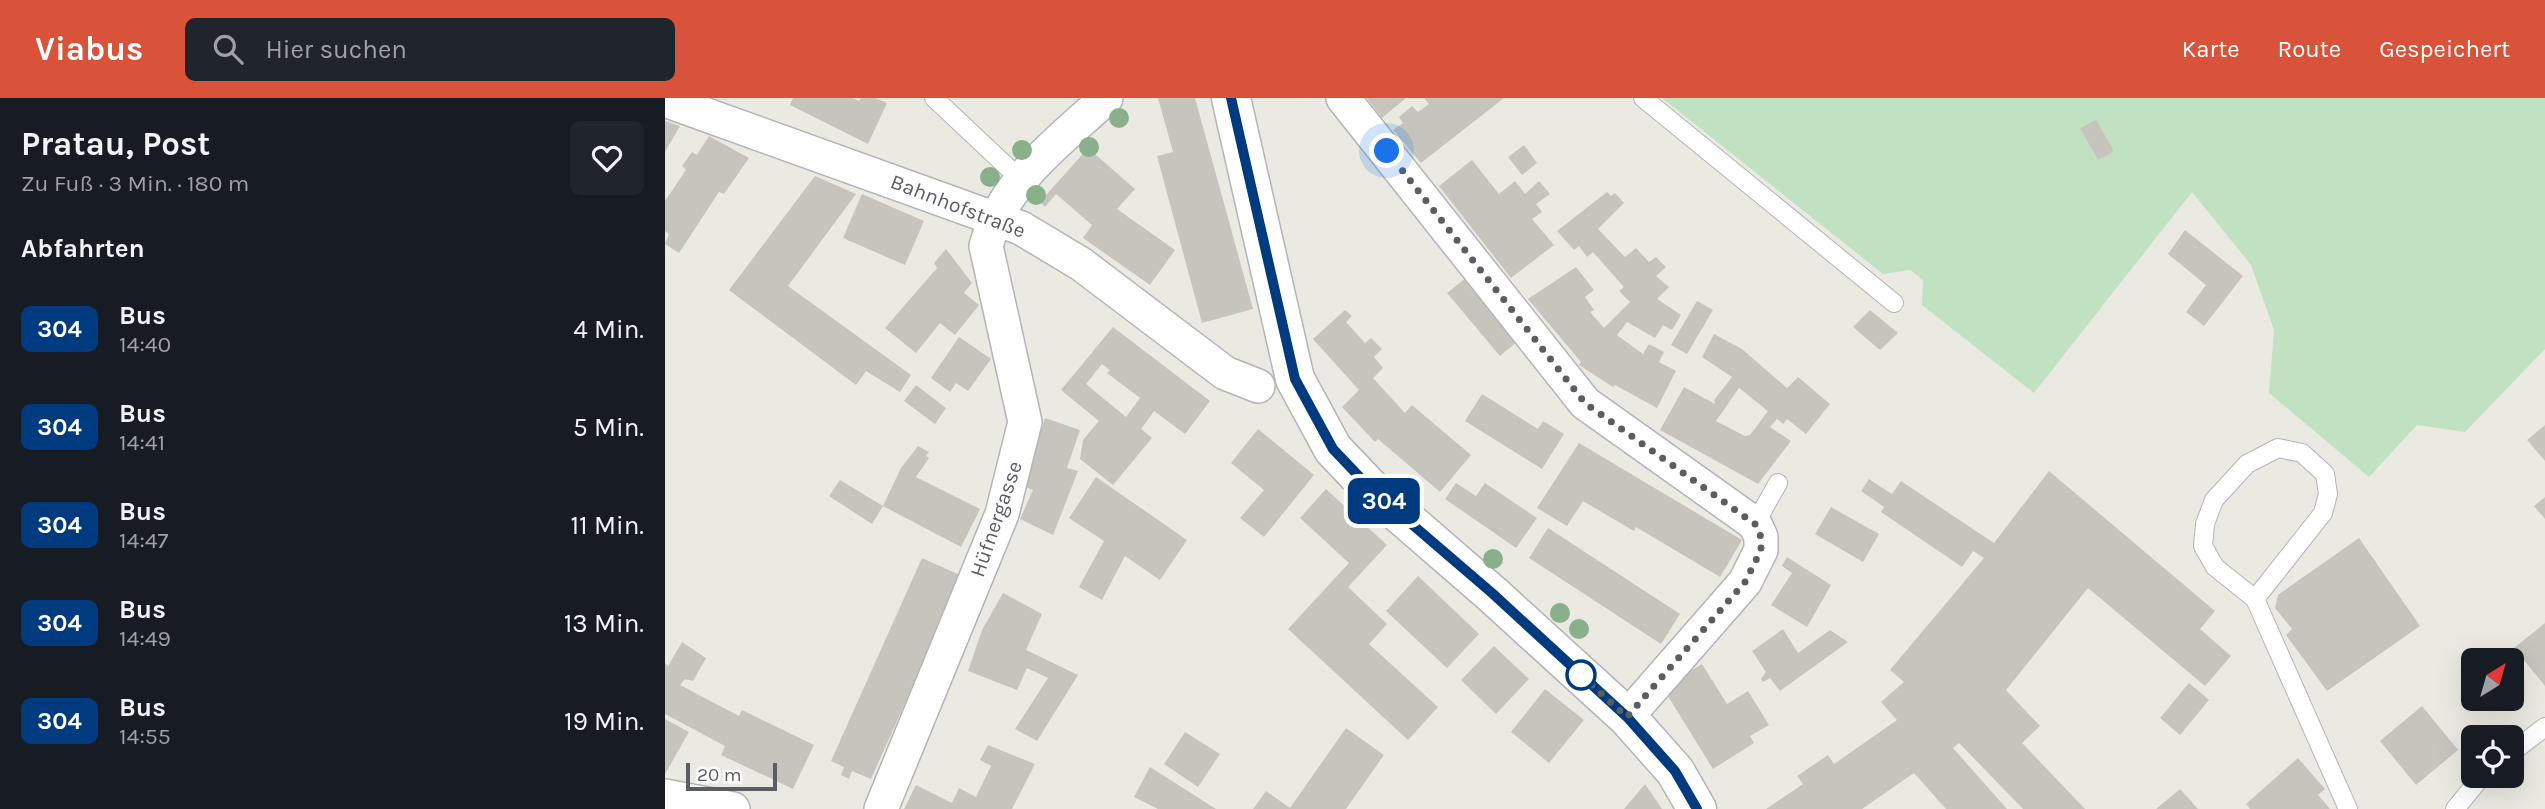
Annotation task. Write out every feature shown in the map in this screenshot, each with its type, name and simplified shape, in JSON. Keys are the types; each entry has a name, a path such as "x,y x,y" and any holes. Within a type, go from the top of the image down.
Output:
{"street":[{"path":"994,217 1019,178 1106,98"},
{"path":"1231,98 1295,379 1333,449 1372,490 1492,593 1627,717 1675,771 1697,809"},
{"path":"1343,98 1585,403 1755,524 1761,537 1761,550 1745,582 1627,717"},
{"name":"Bahnhofstraße","path":"665,100 1021,228 1081,264 1225,373 1258,386"},
{"name":"Hüfnergasse","path":"881,809 1002,514 1025,422 986,246 994,217"},
{"path":"665,796 730,809"}],"lane":[{"path":"934,98 1019,178"},
{"path":"1643,98 1894,303"},
{"path":"2255,600 2323,513 2328,494 2325,474 2302,453 2279,448 2247,464 2214,500 2204,524 2203,546 2215,567 2255,600 2348,809"},
{"path":"1755,524 1778,483"},
{"path":"2524,743 2545,727"},
{"path":"2455,809 2472,788"}],"green space":[{"path":"1662,98 2545,98 2545,349 2465,432 2417,425 2369,477 2269,393 2274,330 2251,265 2192,192 2034,393 1922,305 1923,280 1910,270 1883,274"}],"building":[{"path":"793,98 852,98 859,101 861,98 875,98 887,103 868,144 790,105"},
{"path":"1158,98 1195,98 1253,309 1202,323 1157,156 1173,152"},
{"path":"1367,98 1406,98 1382,118"},
{"path":"1424,98 1504,98 1421,163 1393,130 1403,123 1399,117 1412,106 1418,112 1429,104"},
{"path":"2096,120 2114,151 2098,160 2080,128"},
{"path":"665,121 680,126 665,152"},
{"path":"709,136 749,158 724,194 719,192 679,253 665,244 669,234 665,231 665,201 686,170 682,166 692,152 697,155"},
{"path":"1524,145 1537,163 1522,175 1508,157"},
{"path":"1088,148 1135,189 1117,209 1175,250 1150,285 1083,238 1092,225 1056,194 1045,207 1040,202"},
{"path":"1472,160 1499,194 1515,181 1525,194 1539,181 1550,194 1536,204 1542,212 1532,219 1554,245 1511,278 1439,186"},
{"path":"815,176 856,194 788,286 911,375 900,392 866,371 856,385 729,290"},
{"path":"1607,192 1611,196 1615,193 1624,203 1598,229 1625,257 1636,248 1649,262 1656,257 1666,267 1656,276 1669,287 1657,299 1681,315 1672,330 1663,325 1655,338 1627,322 1617,335 1643,354 1649,344 1664,352 1659,362 1676,371 1657,408 1615,385 1613,387 1579,365 1581,362 1528,299 1576,267 1594,290 1585,297 1594,310 1590,312 1604,328 1630,302 1619,291 1624,287 1593,252 1587,257 1579,246 1574,250 1557,231"},
{"path":"862,194 924,221 905,265 843,238"},
{"path":"2185,230 2243,276 2204,326 2186,312 2206,285 2168,254"},
{"path":"946,249 972,283 964,293 979,305 955,335 940,323 916,353 885,328 937,268 934,263"},
{"path":"1467,277 1519,340 1500,356 1447,293"},
{"path":"1697,301 1713,310 1687,354 1671,345"},
{"path":"1345,310 1352,316 1346,322 1365,343 1371,338 1382,349 1374,357 1383,368 1373,378 1405,413 1412,405 1471,455 1440,492 1378,439 1375,442 1342,407 1359,390 1313,339"},
{"path":"1870,310 1898,333 1880,350 1853,327"},
{"path":"1113,327 1210,401 1185,434 1154,411 1141,429 1152,438 1113,485 1080,459 1083,440 1099,421 1061,390","holes":["1102,364 1110,370 1107,373 1140,398 1126,417 1086,384"]},
{"path":"1714,334 1742,349 1787,388 1798,377 1830,404 1806,434 1787,419 1783,424 1777,419 1770,427 1791,441 1758,484 1660,430 1684,387 1715,404 1714,400 1732,377 1702,357","holes":["1739,388 1768,411 1750,435 1745,436 1716,421"]},
{"path":"959,337 991,359 968,391 956,383 950,392 931,378"},
{"path":"916,385 946,408 935,424 904,401"},
{"path":"1482,394 1538,429 1543,421 1564,434 1542,469 1465,421"},
{"path":"1045,418 1080,430 1067,468 1078,471 1053,535 1020,519 1033,490 1023,486"},
{"path":"2545,425 2545,461 2527,440"},
{"path":"1258,429 1314,475 1264,537 1240,518 1264,490 1231,463"},
{"path":"1579,443 1742,540 1720,577 1636,527 1634,531 1583,501 1567,526 1537,508"},
{"path":"918,446 929,452 926,456 929,458 916,477 980,509 961,547 883,506 901,468"},
{"path":"2049,471 2215,611 2200,629 2231,656 2205,686 2088,588 2006,690 2040,726 2022,743 2085,809 2023,809 1959,743 1953,748 2007,809 1946,809 1914,773 1862,809 1766,809 1803,784 1797,776 1828,755 1834,764 1897,720 1881,702 1904,682 1890,670 1984,558 1973,551 1962,567 1881,512 1884,507 1861,491 1869,479 1892,494 1901,481 1994,543"},
{"path":"1096,477 1187,540 1160,580 1125,556 1102,600 1079,587 1104,541 1069,518"},
{"path":"840,480 883,506 872,524 829,496"},
{"path":"1456,483 1476,496 1485,483 1537,518 1516,548 1445,499"},
{"path":"1326,489 1387,545 1348,587 1387,624 1369,644 1438,707 1408,740 1288,629 1349,563 1300,518"},
{"path":"2545,497 2545,519 2534,506"},
{"path":"1831,507 1879,534 1863,562 1815,534"},
{"path":"1548,528 1680,614 1661,644 1529,558"},
{"path":"2359,538 2420,626 2327,691 2286,635 2292,629 2275,608 2278,595"},
{"path":"1787,557 1831,585 1807,627 1771,605 1792,573 1782,566"},
{"path":"922,558 962,576 871,779 852,771 849,779 841,775 844,767 831,761"},
{"path":"1418,576 1479,634 1447,668 1386,611"},
{"path":"1003,593 1042,614 1026,650 1078,675 1037,741 1015,729 1048,678 1027,668 1017,690 968,671 982,630"},
{"path":"2545,623 2545,686 2524,660 2524,648 2514,648"},
{"path":"1783,629 1798,653 1830,630 1848,642 1780,691 1770,678 1763,682 1761,679 1766,672 1752,651"},
{"path":"682,642 706,658 693,681 685,679 680,685 739,716 742,710 814,745 793,789 721,755 725,746 665,714 665,663 668,666"},
{"path":"1494,646 1529,679 1496,714 1461,680"},
{"path":"1702,664 1727,704 1748,691 1769,725 1750,736 1754,743 1713,769 1663,688"},
{"path":"2189,683 2209,700 2180,735 2160,718"},
{"path":"1545,689 1584,720 1549,763 1511,732"},
{"path":"2422,706 2458,750 2416,785 2380,741"},
{"path":"665,719 689,732 665,774"},
{"path":"1346,728 1384,755 1346,809 1253,809 1266,791 1290,808"},
{"path":"1185,732 1220,754 1198,787 1164,764"},
{"path":"988,745 1035,764 1012,809 904,809 916,785 952,803 959,788 976,797 991,766 980,760"},
{"path":"2298,758 2325,789 2318,795 2330,809 2250,809 2246,804"},
{"path":"1150,767 1216,809 1158,809 1134,797"},
{"path":"1645,784 1662,809 1624,809"},
{"path":"2180,789 2198,809 2156,809"}],"bus line":[{"name":"304","path":"1231,98 1295,379 1333,449 1372,490 1492,593 1627,717 1675,771 1697,809"}],"route":[{"path":"1387,151 1585,403 1755,524 1761,537 1761,550 1745,582 1627,717 1581,675"}]}
